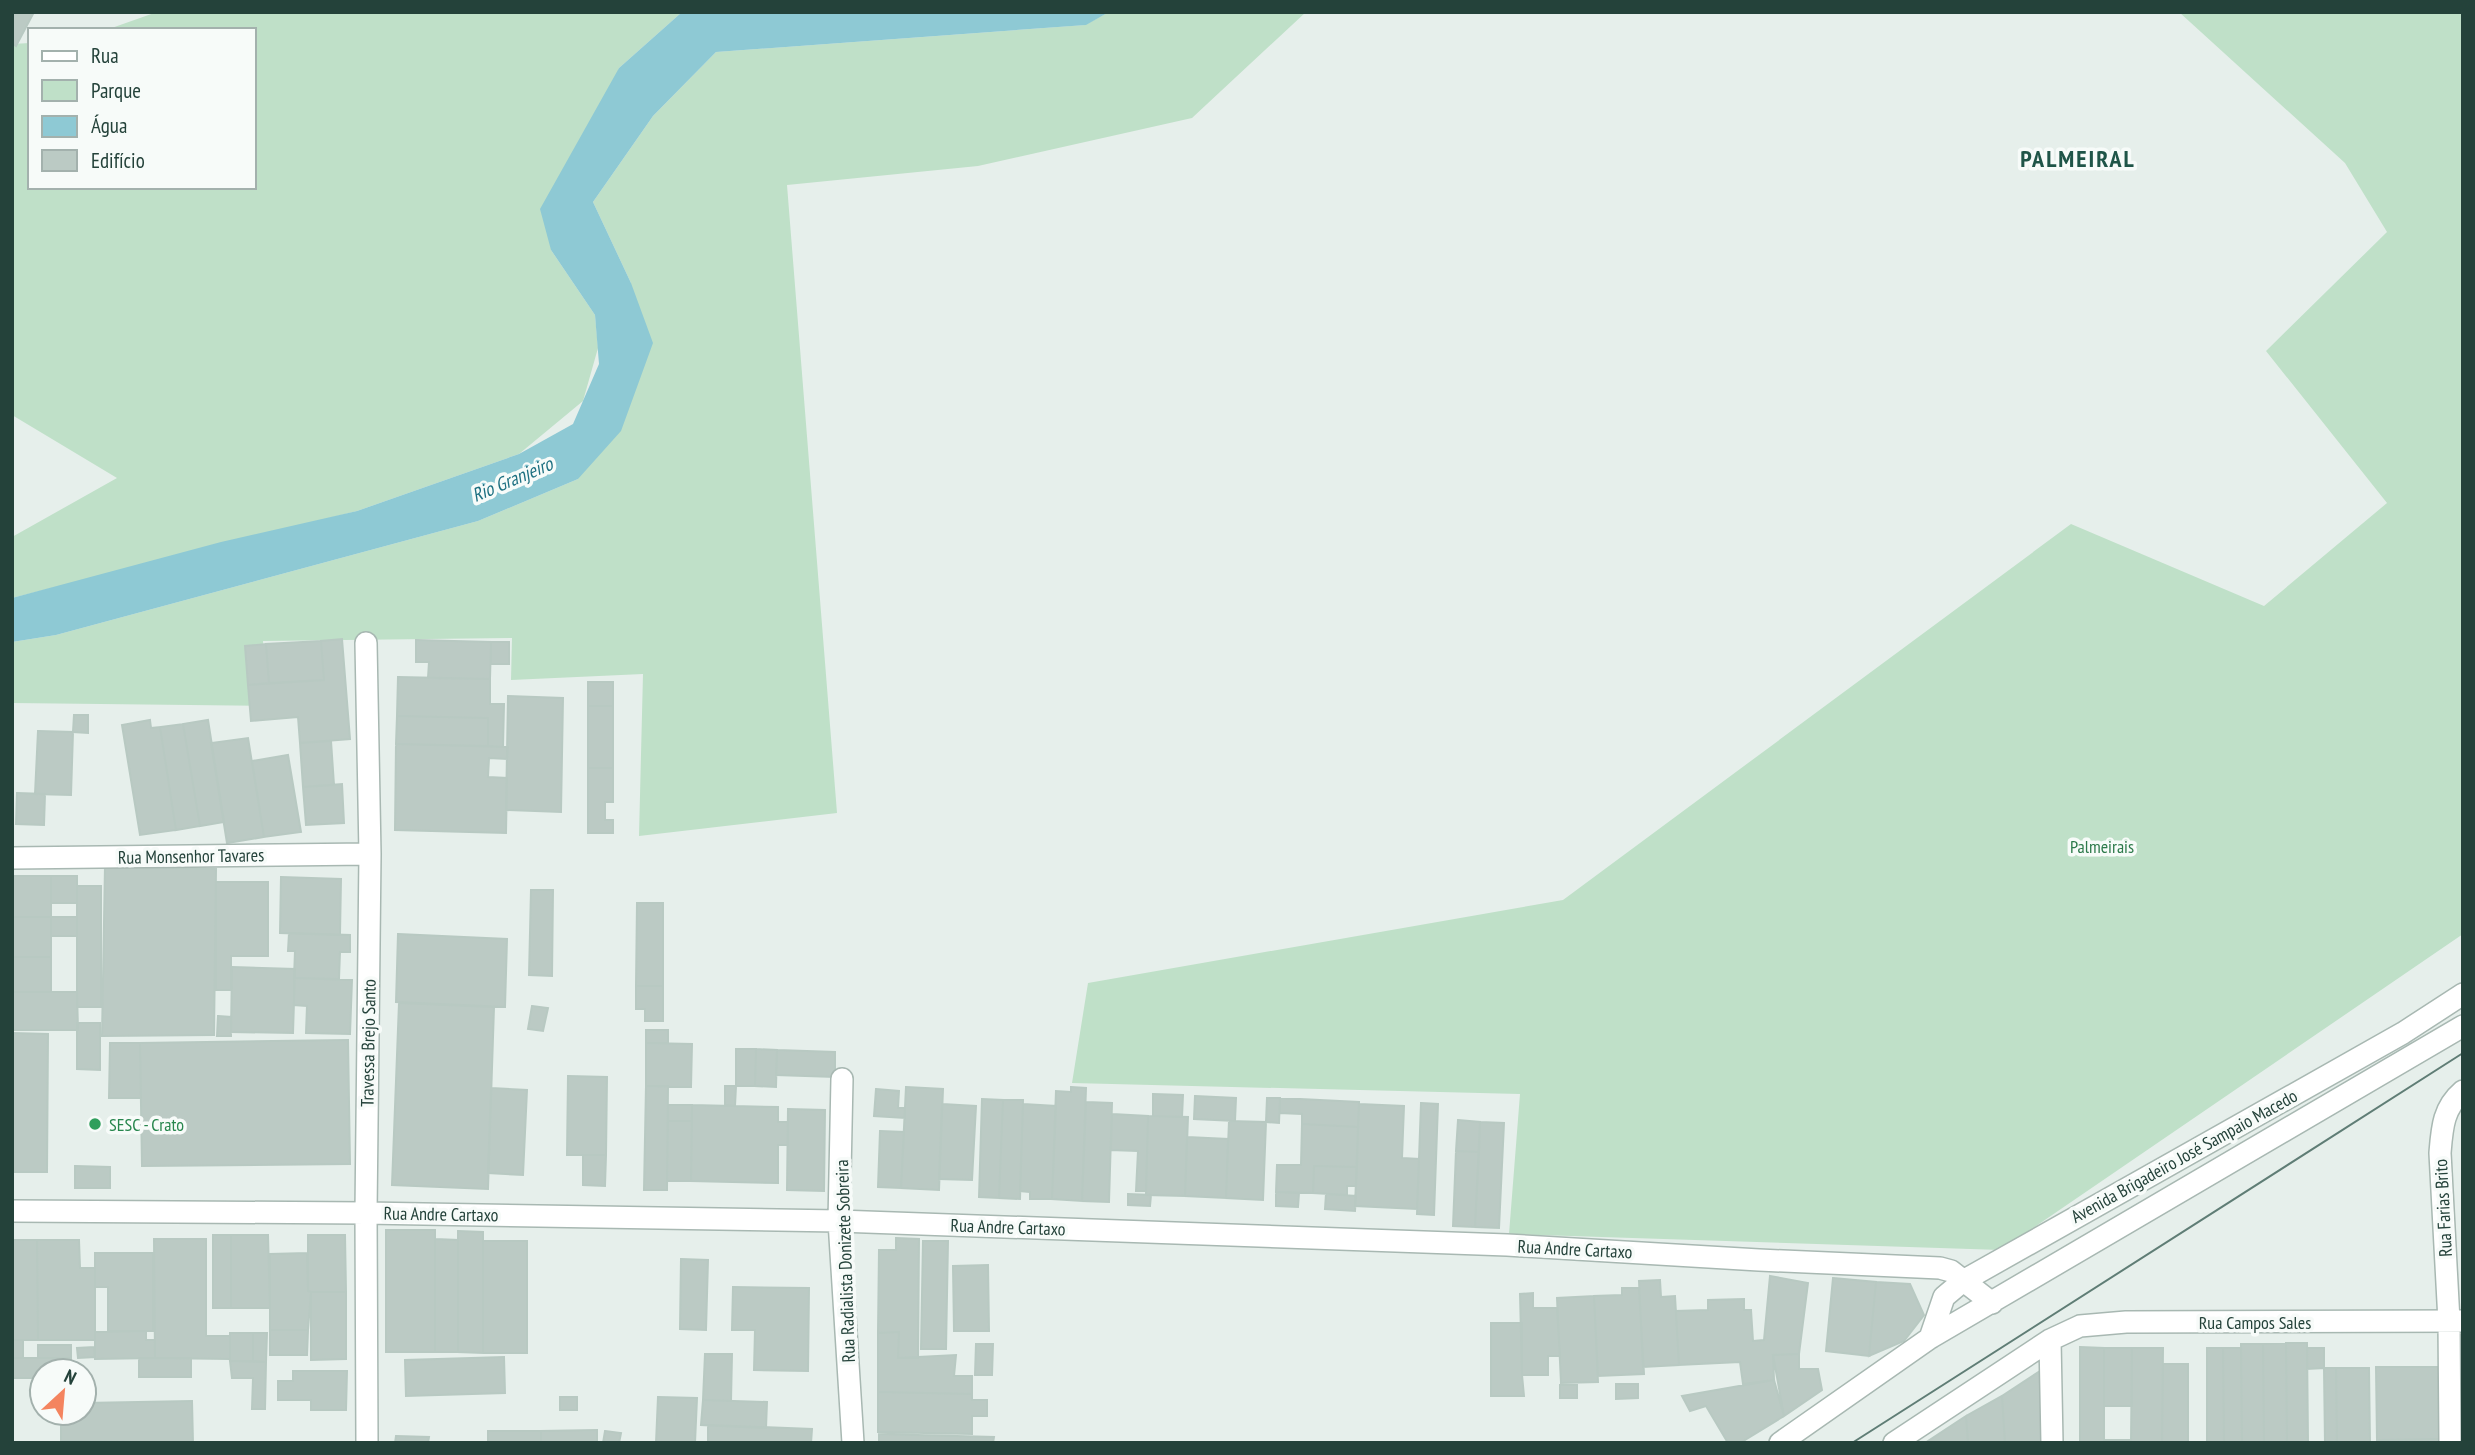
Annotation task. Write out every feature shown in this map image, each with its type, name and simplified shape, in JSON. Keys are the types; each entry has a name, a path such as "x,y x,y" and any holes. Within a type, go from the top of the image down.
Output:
{"street":[{"name":"Travessa Brejo Santo","path":"366,643 370,854 366,1213 367,1443"},
{"name":"Rua Monsenhor Tavares","path":"12,858 370,854"},
{"name":"Avenida Brigadeiro José Sampaio Macedo","path":"1930,1338 1944,1297 1963,1281 2403,1033 2463,994"},
{"name":"Avenida Brigadeiro José Sampaio Macedo","path":"1780,1443 1930,1338 2463,1026"},
{"name":"Rua Radialista Donizete Sobreira","path":"842,1079 839,1221 853,1443"},
{"name":"Rua Farias Brito","path":"2450,1443 2456,1321 2440,1153 2442,1126 2457,1096"},
{"name":"Rua Andre Cartaxo","path":"12,1211 366,1213 839,1221 1507,1245 1940,1268 1951,1271 1992,1303"},
{"name":"Rua Campos Sales","path":"2050,1340 2080,1326 2109,1323 2456,1321"},
{"path":"1894,1443 2050,1340"},
{"path":"2050,1340 2052,1443"}],"green space":[{"path":"157,12 682,12 619,68 551,250 595,315 598,348 583,401 519,454 357,511 12,598 12,537 117,478 12,415 12,44 28,43 28,189 256,189 256,28 112,28"},
{"path":"1109,12 1306,12 1192,118 978,166 787,185 837,813 639,836 643,674 511,680 512,638 263,641 267,706 12,703 12,642 56,635 478,521 578,479 631,283 593,202 653,116 716,52 1085,25"},
{"name":"Palmeirais","path":"2179,12 2463,12 2463,934 2001,1250 1509,1234 1520,1094 1072,1083 1088,983 1563,900 2071,524 2264,606 2387,503 2266,351 2387,232 2345,163"}],"water":[{"name":"Rio Granjeiro","path":"682,12 1109,12 1086,25 716,52 653,116 593,202 631,283 653,343 621,431 578,479 478,521 56,635 12,642 12,598 221,542 357,511 519,454 573,424 599,364 595,315 551,250 540,209 619,68"}],"building":[{"path":"12,12 34,12 16,46 12,43"},
{"path":"342,639 350,739 300,743 298,717 251,721 248,685 324,680 321,641"},
{"path":"416,640 491,642 490,679 428,678 429,662 416,662"},
{"path":"321,641 324,680 269,683 266,644"},
{"path":"491,642 509,642 509,664 491,664"},
{"path":"266,644 269,683 248,685 245,646"},
{"path":"398,677 490,679 490,704 504,704 503,747 488,746 488,718 397,716"},
{"path":"588,682 613,682 613,706 588,706"},
{"path":"508,696 563,698 561,812 506,810"},
{"path":"588,706 613,706 613,768 588,768"},
{"path":"74,715 88,715 88,733 73,732"},
{"path":"397,716 488,718 488,746 396,744"},
{"path":"150,720 151,728 160,727 176,830 140,835 122,725"},
{"path":"208,720 224,822 200,826 183,724"},
{"path":"183,724 200,826 176,830 160,727"},
{"path":"38,731 73,732 71,795 35,794"},
{"path":"248,738 264,837 227,843 211,743"},
{"path":"331,741 334,785 303,787 300,743"},
{"path":"396,744 508,747 507,759 489,758 488,777 507,778 506,833 395,830"},
{"path":"288,755 301,832 264,837 252,761"},
{"path":"588,768 613,768 613,802 605,802 605,820 613,820 613,833 588,833"},
{"path":"342,784 344,823 306,825 303,787"},
{"path":"17,793 45,794 44,825 16,824"},
{"path":"105,866 216,869 214,1035 102,1036"},
{"path":"12,876 51,876 51,917 12,917"},
{"path":"51,876 77,876 77,903 51,903"},
{"path":"281,877 341,879 340,935 280,933"},
{"path":"216,882 268,882 268,956 231,956 231,990 216,990"},
{"path":"77,886 101,886 101,1007 77,1007"},
{"path":"531,890 553,890 552,976 529,975"},
{"path":"637,903 663,903 663,986 636,986"},
{"path":"12,917 51,917 51,957 12,957"},
{"path":"51,917 77,917 77,936 51,936"},
{"path":"289,933 350,935 350,952 340,952 339,979 294,978 295,951 288,951"},
{"path":"398,934 507,939 505,1007 396,1002"},
{"path":"12,957 51,957 51,992 12,992"},
{"path":"232,967 295,969 293,1033 231,1032"},
{"path":"294,978 352,980 350,1034 306,1033 307,1006 294,1005"},
{"path":"636,986 663,986 663,1021 645,1021 645,1009 636,1009"},
{"path":"12,992 77,992 78,1030 12,1030"},
{"path":"399,1003 494,1007 488,1189 392,1185"},
{"path":"532,1006 548,1008 543,1031 528,1029"},
{"path":"218,1016 231,1017 231,1036 217,1036"},
{"path":"77,1023 100,1023 100,1070 77,1069"},
{"path":"646,1030 668,1030 668,1043 646,1043"},
{"path":"12,1033 48,1034 47,1172 12,1172"},
{"path":"348,1040 350,1164 142,1166 140,1043"},
{"path":"110,1043 140,1043 141,1098 109,1098"},
{"path":"646,1043 692,1044 691,1087 646,1086"},
{"path":"736,1049 756,1049 755,1086 736,1086"},
{"path":"756,1049 777,1050 776,1087 755,1086"},
{"path":"777,1050 835,1052 835,1077 776,1075"},
{"path":"568,1076 607,1077 606,1155 567,1155"},
{"path":"646,1086 668,1086 667,1190 644,1190"},
{"path":"725,1086 736,1086 735,1106 725,1105"},
{"path":"906,1087 943,1089 939,1190 901,1188"},
{"path":"1071,1087 1086,1088 1082,1201 1052,1199 1056,1091 1071,1092"},
{"path":"491,1088 527,1090 523,1175 488,1173"},
{"path":"876,1089 899,1091 898,1108 905,1108 905,1118 874,1116"},
{"path":"1153,1094 1183,1095 1182,1117 1153,1116"},
{"path":"1195,1096 1236,1098 1235,1121 1194,1119"},
{"path":"1267,1098 1280,1098 1279,1123 1266,1122"},
{"path":"1280,1098 1359,1102 1358,1127 1302,1124 1302,1114 1280,1113"},
{"path":"982,1099 1003,1100 999,1198 979,1197"},
{"path":"1003,1100 1023,1100 1020,1199 999,1198"},
{"path":"1086,1102 1112,1103 1109,1202 1082,1201"},
{"path":"1421,1103 1438,1104 1434,1215 1417,1214"},
{"path":"942,1104 976,1106 972,1180 939,1179"},
{"path":"1023,1104 1056,1106 1052,1199 1030,1199 1030,1192 1020,1191"},
{"path":"1359,1104 1404,1106 1402,1158 1419,1159 1417,1209 1355,1206"},
{"path":"668,1105 692,1105 692,1121 668,1121"},
{"path":"692,1105 778,1107 778,1122 788,1122 788,1145 778,1145 778,1183 691,1181"},
{"path":"788,1109 825,1110 824,1191 787,1190"},
{"path":"1112,1114 1148,1116 1146,1191 1136,1191 1138,1151 1111,1150"},
{"path":"1148,1116 1188,1117 1185,1196 1146,1195"},
{"path":"1458,1120 1480,1122 1479,1152 1456,1151"},
{"path":"668,1121 692,1121 691,1181 667,1181"},
{"path":"1229,1121 1266,1122 1263,1200 1226,1198"},
{"path":"1480,1122 1504,1123 1499,1228 1475,1227"},
{"path":"1302,1124 1358,1127 1357,1167 1314,1166 1313,1193 1276,1192 1277,1165 1301,1165"},
{"path":"880,1131 904,1132 901,1188 878,1187"},
{"path":"1187,1137 1228,1139 1226,1198 1185,1196"},
{"path":"1456,1151 1479,1152 1475,1227 1453,1226"},
{"path":"583,1155 606,1155 605,1186 583,1185"},
{"path":"75,1166 110,1167 110,1188 75,1188"},
{"path":"1314,1166 1357,1167 1356,1186 1347,1186 1347,1195 1313,1193"},
{"path":"1276,1192 1299,1193 1298,1207 1276,1206"},
{"path":"1128,1194 1151,1195 1150,1206 1128,1205"},
{"path":"1326,1194 1356,1196 1355,1211 1325,1209"},
{"path":"386,1230 435,1230 435,1352 386,1352"},
{"path":"458,1231 483,1232 483,1353 458,1352"},
{"path":"213,1235 231,1235 231,1308 213,1308"},
{"path":"231,1235 268,1235 270,1308 231,1308"},
{"path":"308,1235 345,1235 346,1292 308,1291"},
{"path":"896,1238 919,1239 918,1358 898,1358 899,1332 878,1333 879,1250 896,1250"},
{"path":"154,1239 206,1239 206,1336 230,1336 230,1359 155,1358"},
{"path":"435,1239 458,1240 458,1352 435,1352"},
{"path":"12,1240 37,1240 38,1340 12,1340"},
{"path":"37,1240 79,1240 80,1268 95,1268 95,1340 38,1340"},
{"path":"483,1241 527,1241 527,1353 483,1353"},
{"path":"923,1241 948,1241 946,1349 921,1349"},
{"path":"95,1253 153,1253 153,1331 108,1331 108,1287 95,1287"},
{"path":"307,1253 308,1291 311,1292 308,1330 270,1330 270,1254"},
{"path":"681,1259 708,1260 706,1330 680,1329"},
{"path":"988,1265 989,1331 954,1331 953,1266"},
{"path":"1770,1276 1808,1283 1799,1354 1773,1355 1774,1380 1743,1384 1740,1362 1679,1365 1676,1311 1708,1310 1708,1300 1744,1299 1744,1310 1751,1310 1753,1341 1764,1340"},
{"path":"1833,1278 1876,1282 1869,1356 1826,1351"},
{"path":"1660,1280 1661,1297 1675,1296 1679,1365 1643,1367 1639,1281"},
{"path":"1876,1282 1910,1284 1924,1315 1904,1341 1869,1356"},
{"path":"733,1287 809,1288 808,1371 754,1370 755,1330 732,1330"},
{"path":"1622,1288 1639,1288 1644,1374 1598,1376 1594,1296 1622,1295"},
{"path":"311,1292 346,1292 346,1359 311,1360"},
{"path":"1533,1293 1533,1308 1557,1308 1560,1356 1548,1356 1548,1375 1522,1375 1520,1294"},
{"path":"1594,1296 1598,1382 1561,1383 1557,1298"},
{"path":"1491,1323 1522,1323 1524,1396 1491,1396"},
{"path":"270,1330 308,1330 307,1355 270,1355"},
{"path":"146,1331 146,1340 155,1340 155,1358 98,1359 95,1357 95,1332"},
{"path":"899,1332 898,1358 956,1355 954,1376 972,1376 972,1394 878,1392 878,1333"},
{"path":"230,1333 253,1333 253,1361 230,1361"},
{"path":"253,1333 267,1333 266,1362 253,1361"},
{"path":"12,1340 23,1340 23,1358 12,1358"},
{"path":"2286,1343 2307,1343 2308,1443 2287,1443"},
{"path":"2286,1343 2287,1443 2264,1443 2263,1344"},
{"path":"976,1344 993,1344 992,1375 975,1375"},
{"path":"2241,1344 2263,1344 2264,1443 2242,1443"},
{"path":"38,1345 71,1345 71,1357 38,1357"},
{"path":"94,1347 95,1357 78,1357 77,1348"},
{"path":"2080,1347 2104,1348 2104,1440 2129,1440 2129,1443 2080,1443"},
{"path":"2104,1348 2132,1348 2132,1406 2104,1406"},
{"path":"2132,1348 2163,1348 2162,1443 2131,1443"},
{"path":"2207,1348 2223,1348 2224,1443 2207,1443"},
{"path":"2223,1348 2241,1348 2242,1443 2224,1443"},
{"path":"2307,1348 2324,1348 2324,1368 2307,1369"},
{"path":"705,1354 732,1354 731,1401 703,1400"},
{"path":"1799,1354 1799,1369 1818,1369 1822,1390 1784,1416 1773,1355"},
{"path":"504,1357 505,1393 406,1396 405,1360"},
{"path":"12,1358 28,1358 28,1378 12,1378"},
{"path":"139,1358 191,1358 191,1377 139,1377"},
{"path":"230,1361 266,1362 265,1409 252,1409 253,1378 232,1378"},
{"path":"2163,1364 2188,1364 2188,1443 2162,1443"},
{"path":"2376,1367 2438,1367 2439,1439 2377,1440"},
{"path":"2324,1368 2336,1368 2337,1443 2325,1443"},
{"path":"2336,1368 2369,1368 2370,1443 2337,1443"},
{"path":"293,1371 347,1371 346,1410 311,1410 311,1400 278,1400 278,1381 293,1381"},
{"path":"2040,1371 2044,1443 2005,1443 2002,1396"},
{"path":"1774,1380 1784,1416 1740,1443 1728,1443 1706,1406 1690,1411 1682,1396"},
{"path":"1616,1384 1638,1384 1638,1398 1616,1399"},
{"path":"1560,1385 1577,1385 1577,1398 1560,1398"},
{"path":"878,1392 972,1394 972,1400 987,1400 987,1416 972,1416 972,1434 878,1432"},
{"path":"2002,1396 2005,1443 1968,1443 1966,1416"},
{"path":"560,1397 577,1397 577,1410 560,1410"},
{"path":"658,1397 697,1398 695,1443 656,1443"},
{"path":"703,1400 767,1402 766,1428 701,1425"},
{"path":"192,1401 193,1443 61,1441 61,1427 98,1427 98,1403"},
{"path":"1966,1416 1968,1443 1925,1443"},
{"path":"708,1425 812,1429 811,1443 708,1443"},
{"path":"597,1430 597,1443 541,1443 541,1431"},
{"path":"488,1431 541,1431 541,1443 488,1443"},
{"path":"605,1431 621,1433 619,1443 603,1443"},
{"path":"879,1434 994,1437 993,1443 879,1443"},
{"path":"396,1436 429,1437 428,1443 395,1443"},
{"path":"2439,1439 2439,1443 2377,1443 2377,1440"}],"tram line":[{"path":"1852,1443 2463,1053"}],"place":[{"name":"SESC - Crato","path":"95,1124"}],"district":[{"name":"PALMEIRAL","path":"2078,158"}]}
